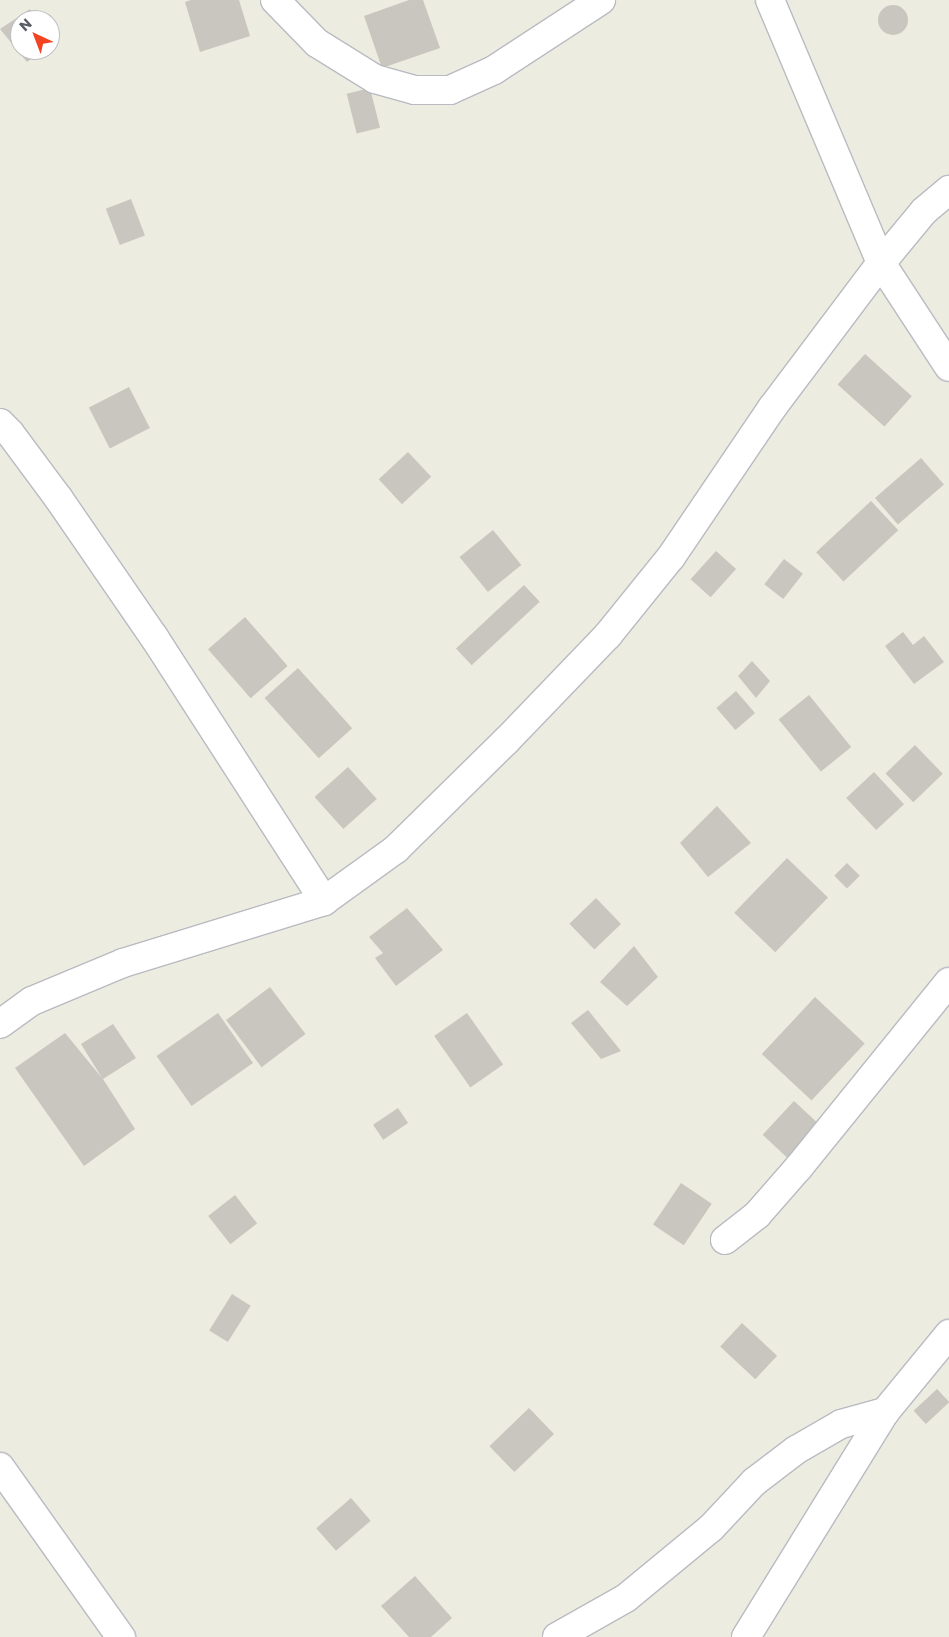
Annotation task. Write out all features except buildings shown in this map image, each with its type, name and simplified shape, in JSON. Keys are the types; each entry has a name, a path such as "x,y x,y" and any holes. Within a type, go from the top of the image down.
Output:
{"street":[{"path":"275,0 317,43 375,80 415,90 450,90 494,70 601,0"},
{"path":"770,0 881,263 949,367"},
{"path":"0,1024 32,1001 123,963 324,901 396,850 425,823 608,635 671,557 772,408 881,263 924,211 949,190"},
{"path":"0,423 10,433 59,499 154,637 324,901"},
{"path":"725,1240 757,1215 793,1174 949,982"},
{"path":"746,1637 885,1412 949,1334"},
{"path":"557,1637 626,1598 711,1528 754,1482 796,1450 841,1424 885,1412"},
{"path":"0,1467 121,1637"}]}
